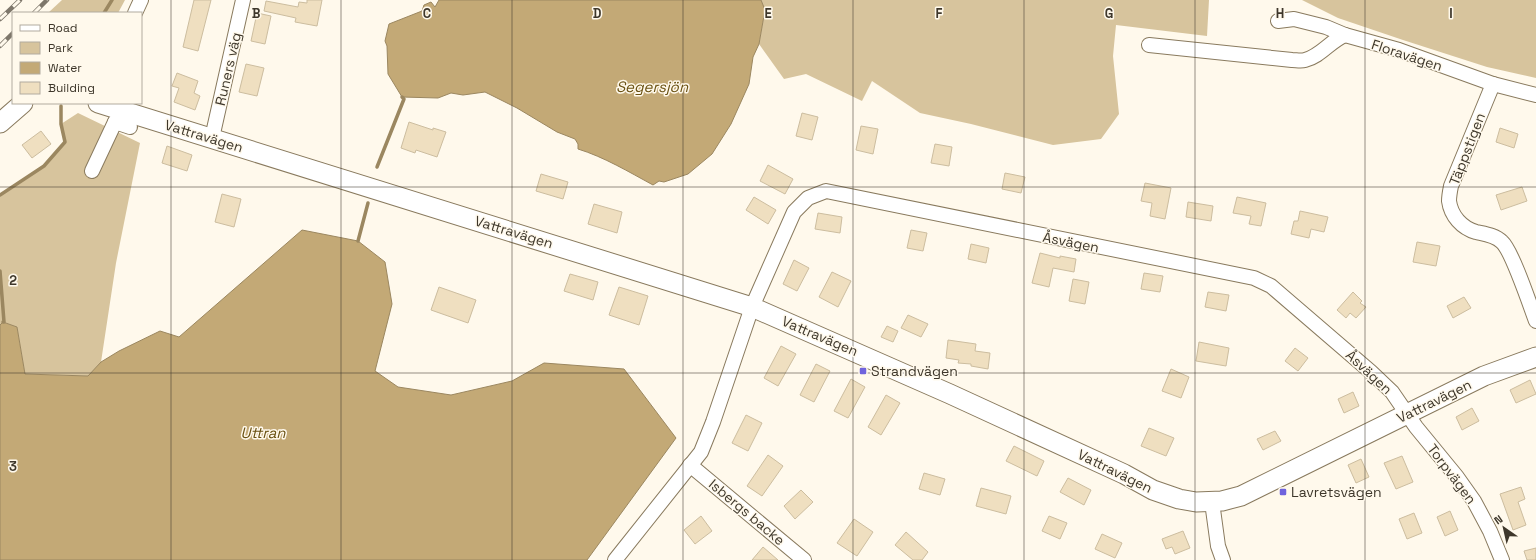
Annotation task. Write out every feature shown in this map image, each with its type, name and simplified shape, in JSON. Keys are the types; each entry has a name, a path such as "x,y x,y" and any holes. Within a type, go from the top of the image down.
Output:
{"street":[{"path":"135,12 141,0"},
{"name":"Runers väg","path":"212,138 243,0"},
{"name":"Floravägen","path":"1278,21 1294,19 1326,27 1345,35 1399,50 1493,84 1536,95"},
{"path":"1149,45 1292,60 1305,60 1319,54 1336,39 1345,35"},
{"name":"Täppstigen","path":"1493,84 1451,186 1449,200 1457,220 1468,228 1488,234 1502,242 1511,256 1536,321"},
{"path":"0,123 22,104"},
{"name":"Vattravägen","path":"99,104 123,120 212,138 752,307 950,394 1124,474 1153,490 1179,499 1196,502 1222,502 1242,496 1484,376 1536,357"},
{"path":"92,171 123,120"},
{"name":"Åsvägen","path":"752,307 794,212 808,198 826,192 1254,278 1270,286 1371,372 1392,392 1406,414"},
{"path":"615,560 701,452 713,422 752,307"},
{"name":"Torpvägen","path":"1406,414 1457,477 1474,501 1490,531 1502,560"},
{"name":"Isbergs backe","path":"690,465 804,560"},
{"path":"1212,502 1218,546 1223,560"}],"green space":[{"path":"62,0 125,0 119,12 49,12"},
{"path":"761,0 1209,0 1207,36 1116,25 1113,56 1119,114 1101,139 1053,145 971,124 920,113 872,81 862,101 806,74 784,79 759,44 765,11"},
{"path":"1302,0 1536,0 1536,78 1487,67 1403,40 1338,18"},
{"path":"78,113 140,143 116,263 101,362 89,376 25,374 17,327 3,322 0,325 0,195 44,166 65,143 61,124"}],"water":[{"name":"Segersjön","path":"439,0 761,0 765,10 759,44 753,57 749,84 731,124 712,154 688,174 664,182 659,181 653,185 607,160 578,149 578,144 575,139 557,132 517,108 485,92 463,95 451,93 438,98 402,97 388,74 387,46 385,41 389,24 422,11 424,5 431,2 435,7"},
{"name":"Uttran","path":"302,230 358,241 385,262 392,304 375,371 398,387 451,395 512,381 544,363 624,369 676,438 587,560 0,560 0,325 3,322 17,327 25,374 88,376 101,362 119,351 160,331 179,337"}],"building":[{"path":"194,0 211,0 198,51 183,47"},
{"path":"307,0 322,0 317,26 295,22 296,18 264,11 266,1 298,7 299,2 307,3"},
{"path":"257,13 271,16 265,44 251,41"},
{"path":"246,64 264,68 257,96 239,92"},
{"path":"177,73 198,81 194,93 200,96 195,110 174,102 179,88 172,86"},
{"path":"802,113 818,117 812,140 796,136"},
{"path":"409,122 433,130 433,128 446,132 437,157 416,150 415,153 401,148"},
{"path":"861,126 878,129 873,154 856,150"},
{"path":"1500,128 1518,134 1514,148 1496,142"},
{"path":"41,131 51,144 32,158 22,145"},
{"path":"935,144 952,147 949,166 931,163"},
{"path":"167,146 192,155 187,171 162,163"},
{"path":"768,165 793,179 785,194 760,181"},
{"path":"1005,173 1025,177 1021,193 1002,189"},
{"path":"541,174 568,182 563,199 536,191"},
{"path":"1145,183 1171,188 1165,219 1150,216 1152,203 1141,201"},
{"path":"1522,187 1527,201 1501,210 1496,195"},
{"path":"222,194 241,199 234,227 215,222"},
{"path":"754,197 776,210 768,224 746,210"},
{"path":"1237,197 1266,203 1261,226 1249,224 1251,216 1233,213"},
{"path":"1188,202 1213,206 1211,221 1186,217"},
{"path":"594,204 622,212 617,233 588,224"},
{"path":"1300,211 1328,217 1324,232 1311,229 1309,238 1291,234 1294,221 1298,221"},
{"path":"818,213 842,217 840,233 815,229"},
{"path":"911,230 927,233 923,251 907,248"},
{"path":"1417,242 1440,246 1436,266 1413,262"},
{"path":"971,244 989,248 986,263 968,259"},
{"path":"1040,253 1060,258 1060,256 1076,259 1074,272 1053,268 1049,287 1032,283"},
{"path":"794,260 809,268 797,291 783,284"},
{"path":"832,272 851,281 838,307 819,297"},
{"path":"1144,273 1163,276 1160,292 1141,289"},
{"path":"570,274 598,282 593,300 564,291"},
{"path":"1073,279 1089,282 1085,304 1069,301"},
{"path":"439,287 476,300 468,323 431,310"},
{"path":"619,287 648,296 639,325 609,315"},
{"path":"1208,292 1229,295 1226,311 1205,307"},
{"path":"1353,292 1362,301 1360,303 1366,307 1356,318 1350,313 1346,318 1337,310"},
{"path":"1464,297 1471,308 1453,318 1447,306"},
{"path":"908,315 928,324 921,337 901,328"},
{"path":"887,326 898,331 893,342 881,337"},
{"path":"948,340 976,344 975,351 990,353 988,369 971,366 971,364 958,363 959,360 946,358"},
{"path":"1199,342 1229,348 1226,366 1196,361"},
{"path":"781,346 796,354 778,386 764,378"},
{"path":"1295,348 1308,358 1298,371 1285,361"},
{"path":"816,364 830,371 814,402 800,395"},
{"path":"1171,369 1189,377 1181,398 1162,391"},
{"path":"851,379 865,387 848,418 834,411"},
{"path":"1530,380 1536,394 1516,403 1510,390"},
{"path":"1353,392 1359,406 1344,413 1338,399"},
{"path":"886,395 900,403 881,435 868,427"},
{"path":"1472,408 1479,421 1462,430 1456,417"},
{"path":"746,415 762,423 748,451 732,443"},
{"path":"1149,428 1174,438 1166,456 1141,446"},
{"path":"1275,431 1281,441 1263,450 1257,439"},
{"path":"1014,446 1044,461 1037,476 1006,461"},
{"path":"768,455 783,466 762,496 747,486"},
{"path":"1402,456 1413,482 1396,489 1384,463"},
{"path":"1361,459 1369,477 1356,483 1348,465"},
{"path":"924,473 945,479 940,495 919,489"},
{"path":"1068,478 1091,490 1084,505 1060,492"},
{"path":"1521,487 1525,499 1518,502 1526,525 1513,530 1500,494"},
{"path":"981,488 1011,496 1006,514 976,506"},
{"path":"801,490 813,502 795,519 784,506"},
{"path":"1450,511 1458,530 1445,536 1437,517"},
{"path":"1414,513 1422,533 1407,539 1399,519"},
{"path":"701,516 712,531 695,544 684,530"},
{"path":"1049,516 1067,523 1060,539 1042,531"},
{"path":"854,519 873,532 857,556 837,543"},
{"path":"1183,531 1190,548 1175,554 1172,547 1166,549 1162,539"},
{"path":"906,532 928,552 922,560 913,560 895,545"},
{"path":"1102,534 1122,543 1115,558 1095,549"},
{"path":"763,547 778,560 752,560"},
{"path":"1536,548 1536,560 1527,560 1524,551"}],"waterway":[{"path":"105,12 112,0"},
{"path":"377,167 404,99 402,97"},
{"path":"0,195 44,166 65,142 61,124 61,106"},
{"path":"358,241 368,203"},
{"path":"0,271 3,322"}],"railway":[{"path":"0,19 20,0"},
{"path":"35,12 47,0"},
{"path":"0,46 12,34"}],"place":[{"name":"Strandvägen","path":"863,371"},
{"name":"Lavretsvägen","path":"1283,492"}]}
